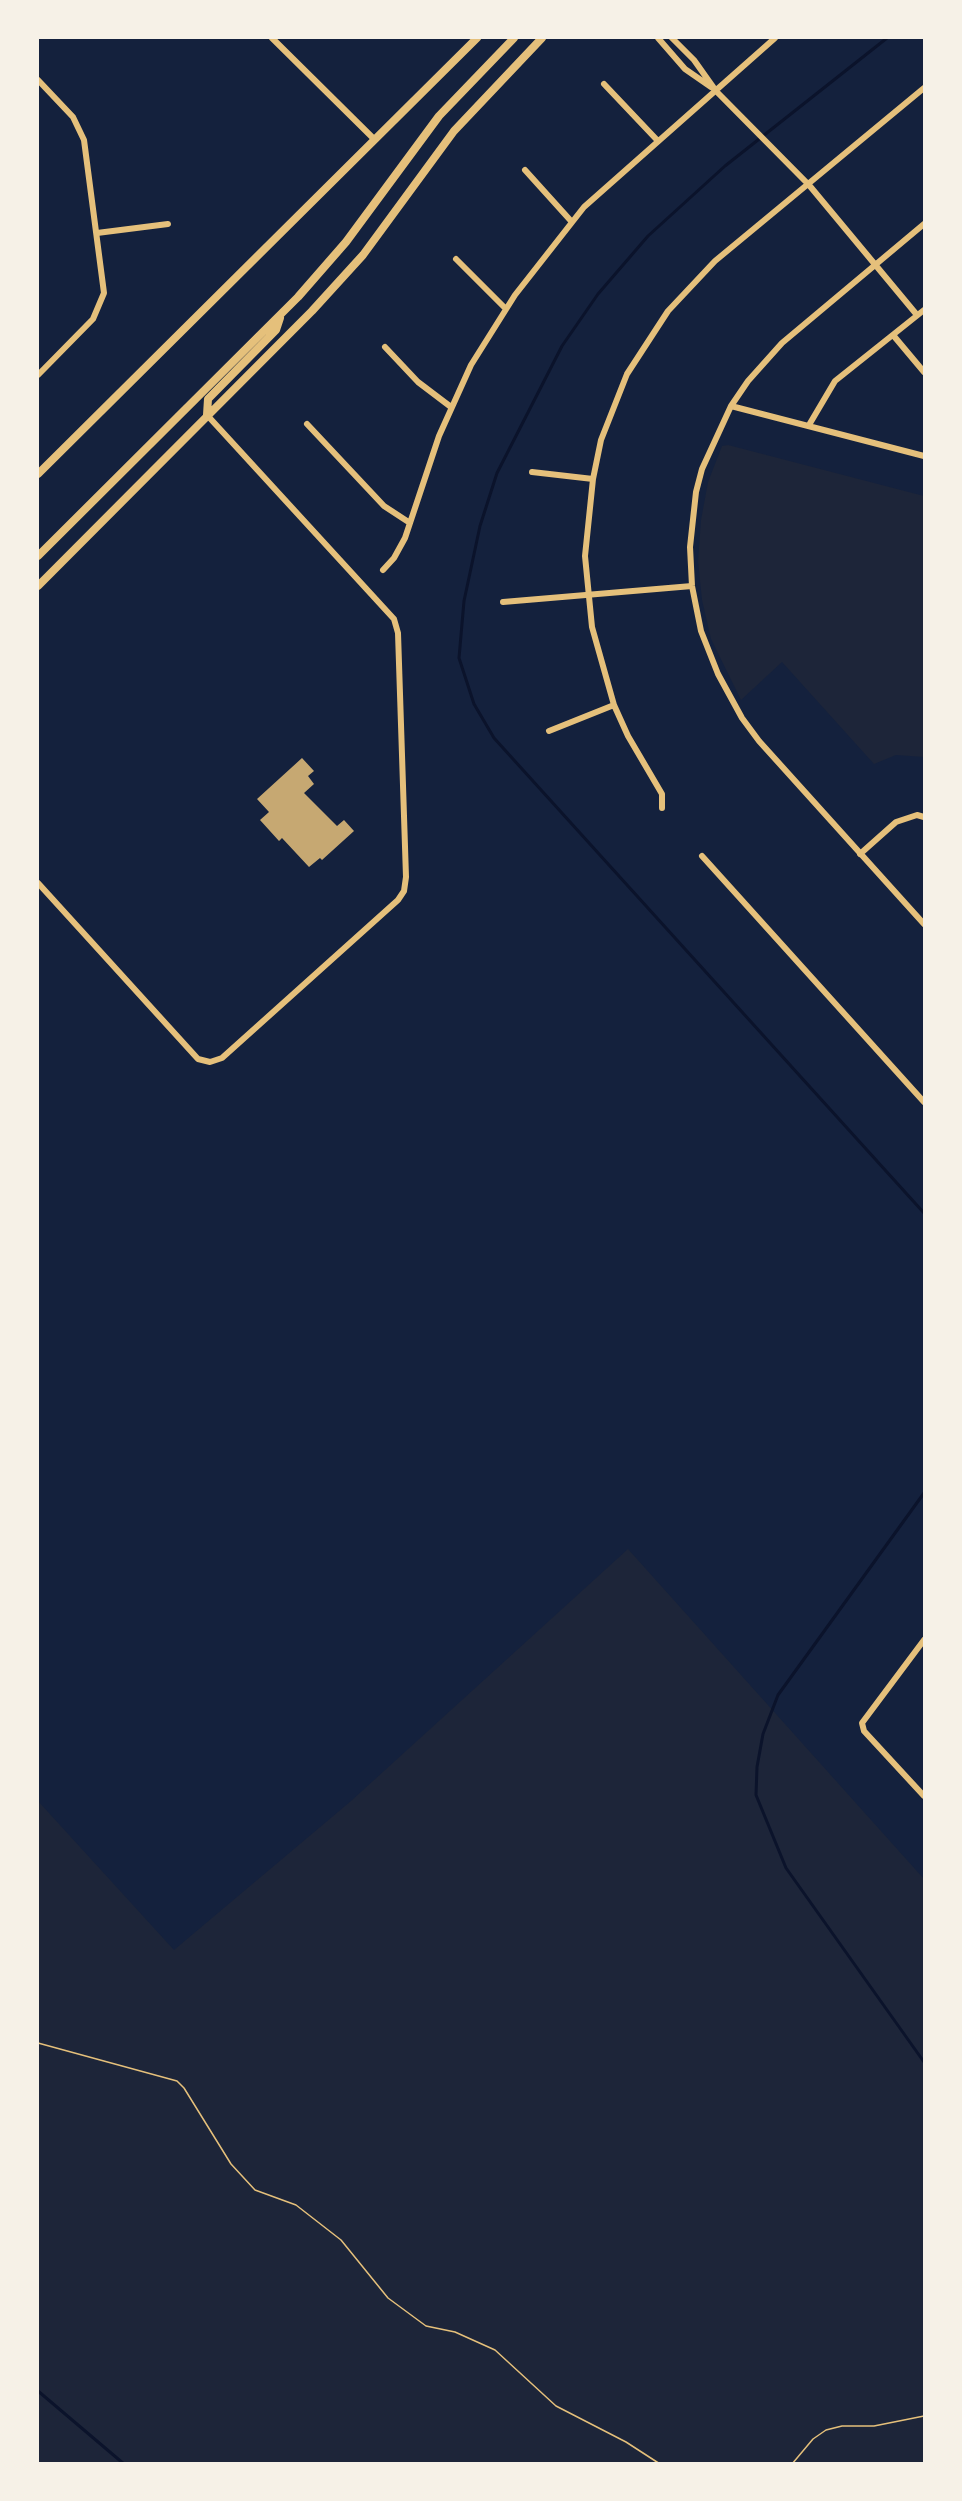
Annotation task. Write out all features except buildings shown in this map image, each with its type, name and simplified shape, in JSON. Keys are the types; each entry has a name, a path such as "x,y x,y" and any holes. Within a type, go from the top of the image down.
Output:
{"main road":[{"path":"38,556 280,316 346,242 439,116 514,38"},
{"path":"38,586 312,311 363,255 454,131 542,38"},
{"path":"207,415 208,399 276,330 280,316"}],"street":[{"path":"272,38 373,138"},
{"path":"38,474 373,138 477,38"},
{"path":"658,38 685,69 716,91 809,185 917,315"},
{"path":"672,38 694,60 716,91"},
{"path":"761,38 767,44"},
{"path":"382,570 394,558 410,523 451,407 471,365 506,309 571,221 775,38"},
{"path":"38,80 73,117 84,140 98,233 104,293 93,319 38,375"},
{"path":"604,84 658,141"},
{"path":"662,808 662,794 628,736 615,705 597,648 588,596 585,556 593,479 601,440 627,374 668,311 715,261 924,88"},
{"path":"525,170 571,221"},
{"path":"98,233 168,224"},
{"path":"924,224 772,353 731,406 711,445 696,492 690,547 692,586 707,650 742,718 759,741 924,924"},
{"path":"456,259 506,309"},
{"path":"809,425 835,381 924,310"},
{"path":"893,335 924,372"},
{"path":"385,347 418,382 451,407"},
{"path":"731,406 924,456"},
{"path":"38,883 198,1059 210,1062 222,1058 231,1051 398,900 404,891 398,633 394,619 207,415"},
{"path":"307,424 384,506 410,523"},
{"path":"532,472 593,479"},
{"path":"503,602 692,586"},
{"path":"549,731 615,705"},
{"path":"860,854 896,822 917,815 924,817"},
{"path":"702,856 924,1102"},
{"path":"924,1640 862,1723 864,1731 924,1796"}],"path":[{"path":"38,2043 177,2081 184,2088 231,2164 255,2190 296,2205 341,2240 388,2298 426,2326 455,2332 495,2350 556,2406 626,2442 660,2463"},
{"path":"792,2463 813,2439 826,2430 842,2426 874,2426 924,2416"}],"shaded area":[{"path":"728,445 924,496 924,757 896,755 874,764 782,662 741,700 711,639 702,600 698,561 701,520 708,482 722,446"},
{"path":"628,1549 924,1879 924,2463 38,2463 38,1801 174,1950 351,1801"}],"waterway":[{"path":"887,38 725,166 648,236 598,294 562,346 497,473 480,526 464,601 459,658 474,704 494,738 924,1213"},
{"path":"924,1493 778,1695 763,1734 757,1767 756,1795 786,1868 924,2062"},
{"path":"38,2391 124,2464"}]}
